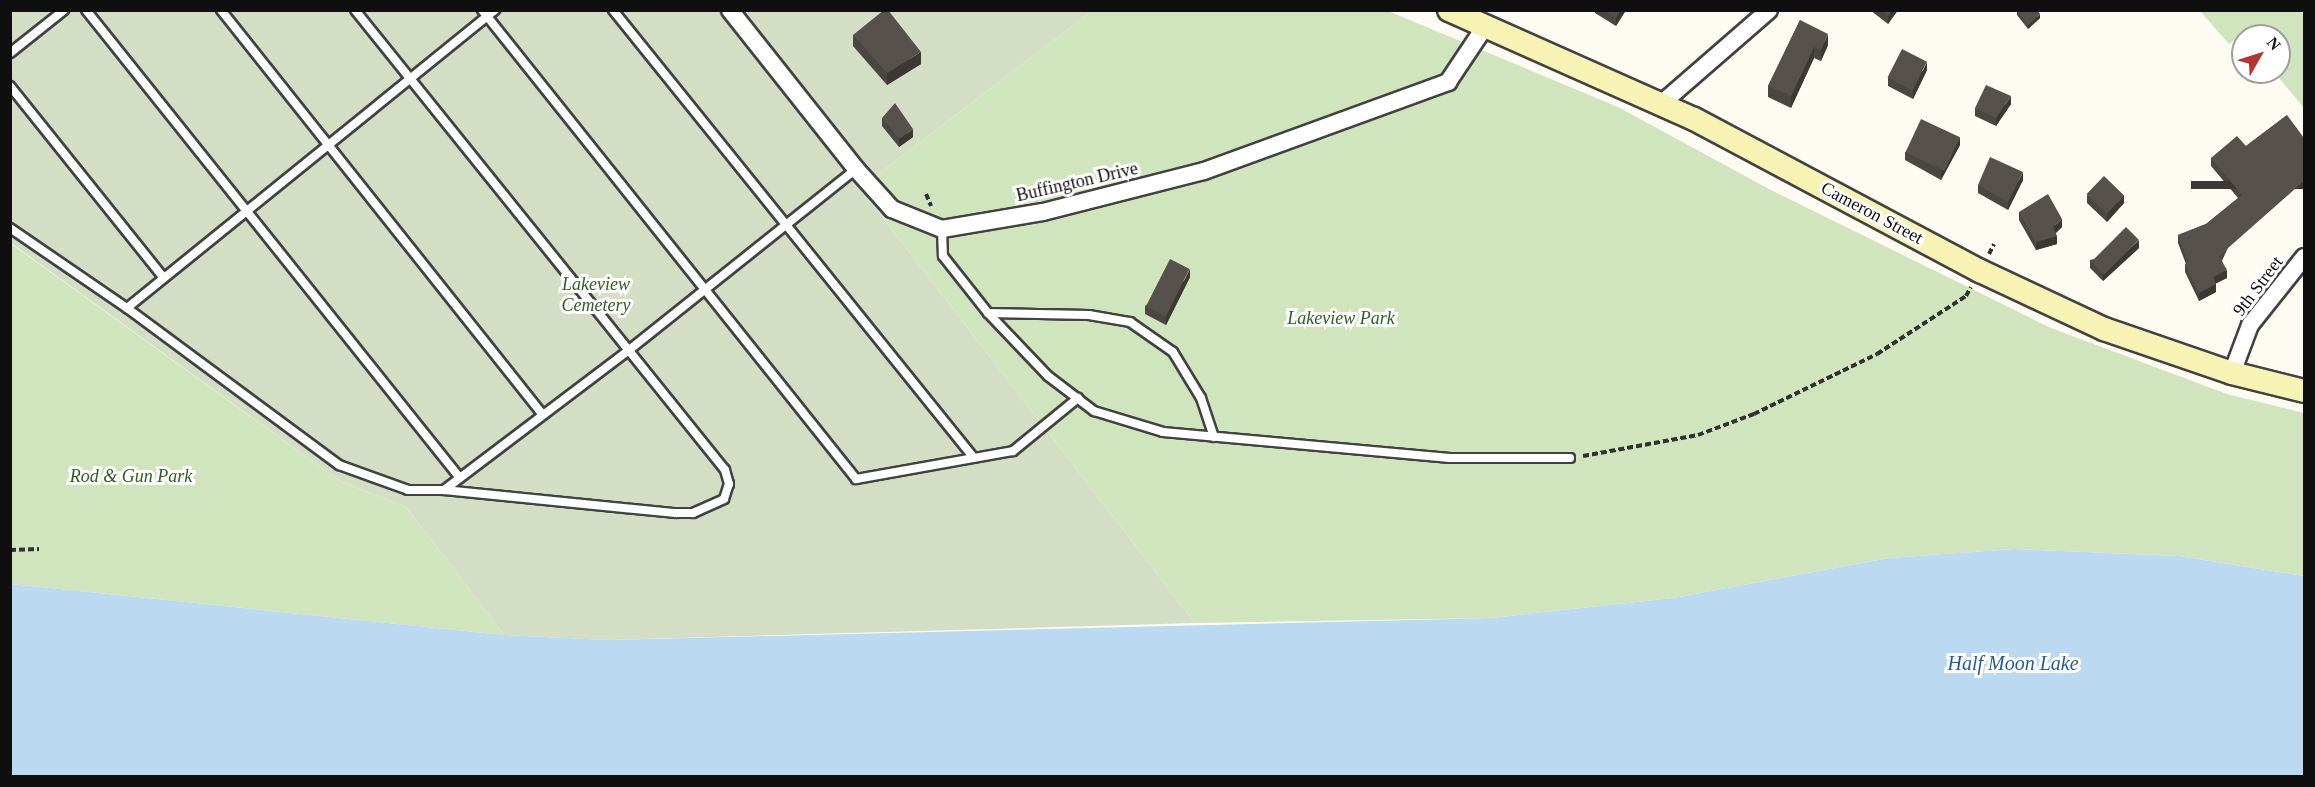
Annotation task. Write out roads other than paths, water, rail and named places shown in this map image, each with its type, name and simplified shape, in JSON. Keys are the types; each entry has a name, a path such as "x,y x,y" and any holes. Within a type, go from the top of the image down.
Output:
{"main road":[{"name":"Cameron Street","path":"1449,10 1662,104 1980,271 2104,329 2232,373 2304,391"}],"street":[{"path":"730,10 856,169 892,209 942,229"},
{"path":"1662,104 1768,10"},
{"name":"Buffington Drive","path":"942,229 1043,212 1204,171 1448,82 1486,26"},
{"name":"9th Street","path":"2232,373 2250,325 2304,256"}],"lane":[{"path":"10,53 64,10"},
{"path":"86,10 460,478"},
{"path":"221,10 543,415"},
{"path":"10,228 127,308 339,465 408,490 444,490 676,513 693,513 724,499 729,484 725,470 356,10"},
{"path":"127,308 327,143 411,79 485,14 495,10"},
{"path":"613,10 974,458"},
{"path":"485,14 855,479 1014,451 1078,398"},
{"path":"10,86 164,278"},
{"path":"444,490 628,351 856,169"},
{"path":"942,229 944,256 988,313 1048,376 1094,411 1163,432 1450,458 1570,458"},
{"path":"988,313 1089,315 1130,322 1173,352 1202,398 1214,437"}],"water":[{"name":"Half Moon Lake","path":"2014,549 2179,556 2304,576 2304,776 11,776 11,584 504,635 608,640 1491,618 1673,598 1889,558"}],"park label":[{"name":"Lakeview Cemetery","path":"596,295"},
{"name":"Lakeview Park","path":"1341,318"},
{"name":"Rod & Gun Park","path":"131,476"}]}
